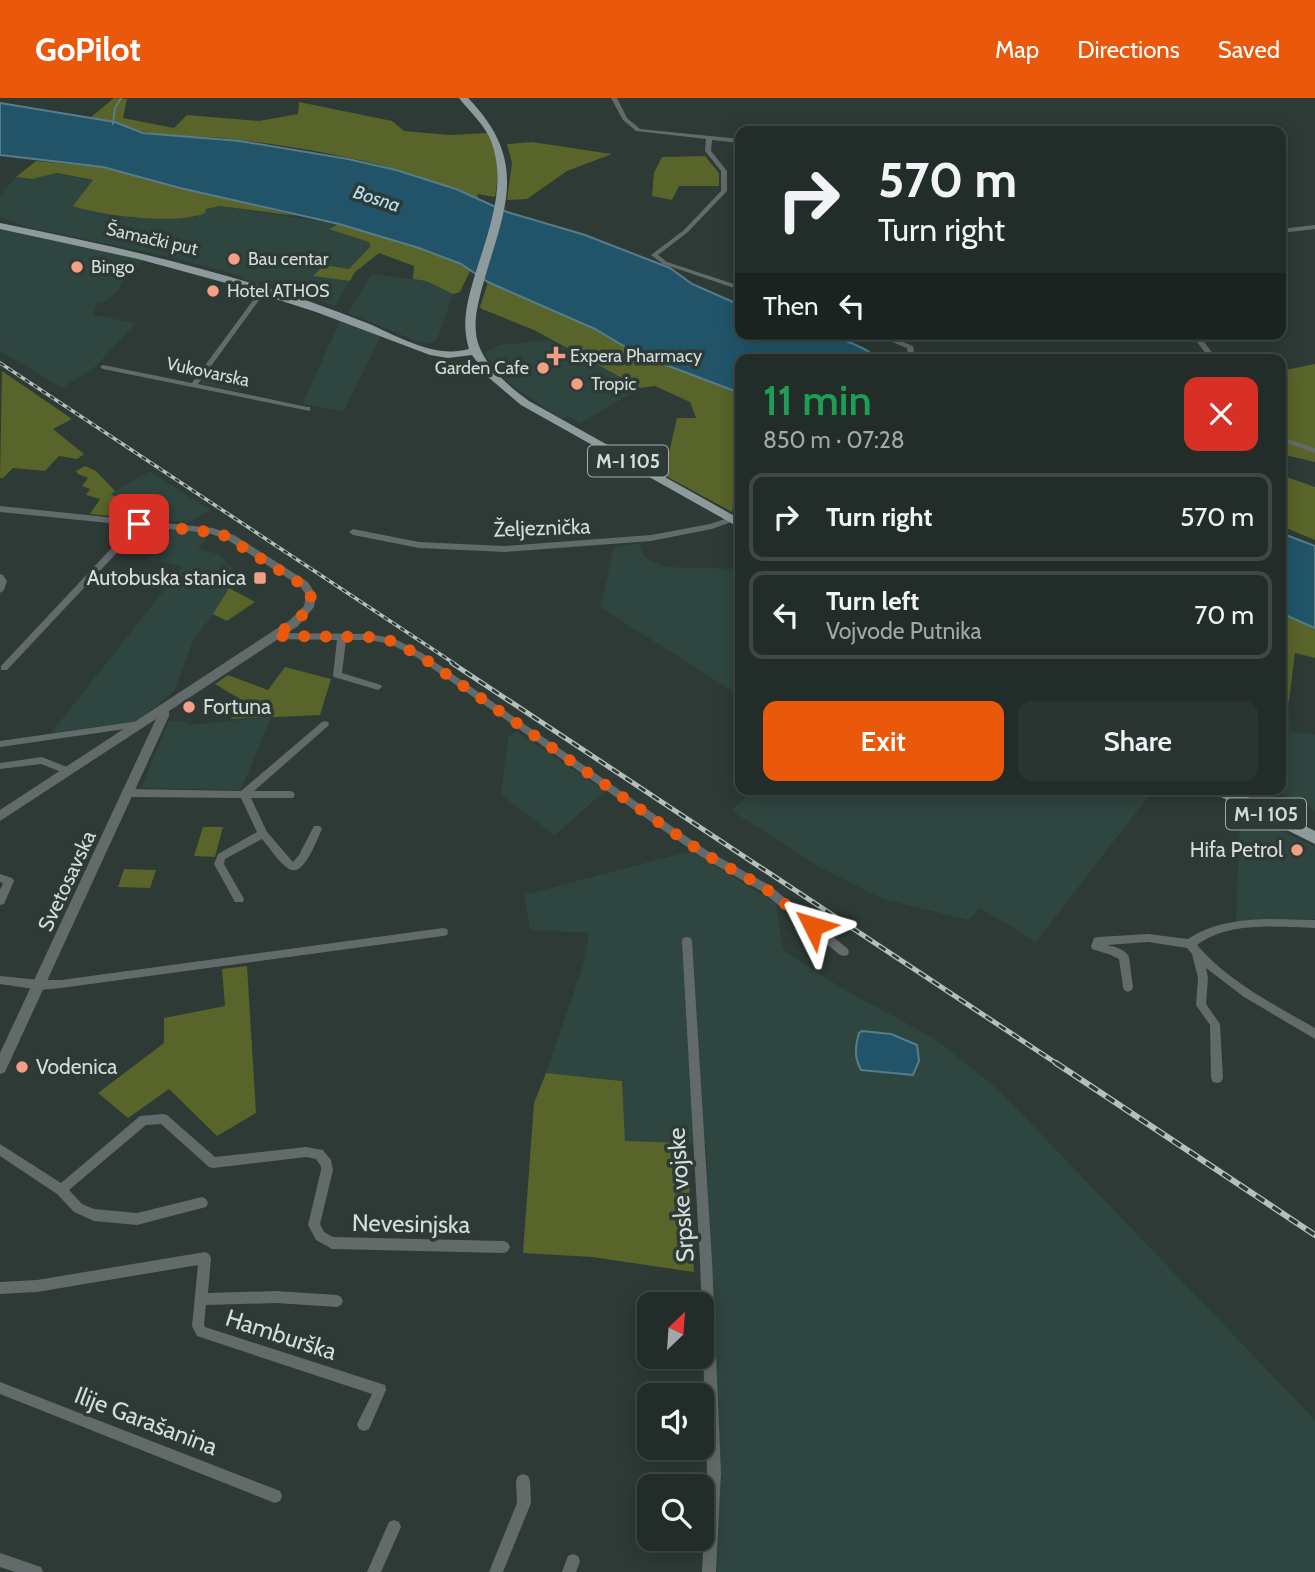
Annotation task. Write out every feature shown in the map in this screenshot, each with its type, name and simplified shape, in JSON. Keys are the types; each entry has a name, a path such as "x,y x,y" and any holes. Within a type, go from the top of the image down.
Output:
{"main road":[{"name":"M-I 105","path":"463,98 488,125 502,152 504,167 500,206 471,309 470,330 476,350 495,379 524,403 735,521"},
{"name":"Šamački put","path":"0,226 186,266 264,289 435,352 459,354 476,350"},
{"path":"452,351 463,344 470,330"},
{"name":"Šamački put","path":"435,352 476,350"},
{"name":"M-I 105","path":"1230,795 1315,838"}],"street":[{"path":"614,98 625,119 639,130 735,141"},
{"path":"709,138 708,151 724,171 724,191 686,231 654,255 665,263 735,286"},
{"path":"1286,230 1315,227"},
{"path":"194,385 264,289"},
{"path":"892,340 911,347 910,353 913,354"},
{"path":"1199,340 1210,354"},
{"name":"Vukovarska","path":"103,367 307,409"},
{"path":"1286,441 1315,451"},
{"path":"0,509 220,533 295,578 309,589 311,594 309,607 294,623 0,816"},
{"name":"Željeznička","path":"353,532 419,545 505,549 651,538 735,521"},
{"path":"4,668 139,524"},
{"path":"0,577 3,580 0,590"},
{"path":"274,636 342,636 392,641 419,655 703,853 765,888 844,952"},
{"path":"342,636 337,675 379,687"},
{"name":"Svetosavska","path":"0,1069 129,793 163,716 163,709"},
{"path":"0,744 139,724"},
{"path":"244,794 325,724"},
{"path":"0,766 42,760 69,771"},
{"path":"129,793 290,795"},
{"path":"244,794 263,834 291,866 295,867 303,858 317,829"},
{"path":"239,899 219,864 221,857 263,834"},
{"path":"0,877 9,881 0,901"},
{"path":"1217,1078 1215,1024 1201,1006 1203,978 1194,948 1200,934 1267,923 1315,924"},
{"path":"0,980 40,985 443,932"},
{"path":"1128,987 1124,957 1096,946 1098,941 1148,937 1194,948 1232,982 1315,1034"},
{"name":"Srpske vojske","path":"687,941 706,1261 714,1472 709,1572"},
{"name":"Nevesinjska","path":"61,1190 144,1120 163,1119 213,1163 306,1152 319,1154 327,1164 327,1170 314,1225 320,1236 332,1243 503,1247"},
{"path":"0,1149 61,1190 78,1208 86,1212 124,1220 202,1203"},
{"name":"Hamburška","path":"0,1288 37,1286 205,1258 198,1326 201,1332 380,1390 364,1424"},
{"path":"202,1299 276,1297 337,1301"},
{"name":"Ilije Garašanina","path":"0,1388 275,1496"},
{"path":"496,1572 524,1503 523,1481"},
{"path":"374,1572 394,1527"},
{"path":"0,1560 36,1572"}],"shaded area":[{"path":"56,173 94,181 74,206 93,212 136,218 195,218 205,209 220,206 339,224 330,229 369,242 372,246 349,269 314,276 350,281 335,306 261,281 257,283 240,278 241,276 166,256 26,227 0,217 0,195 16,177 32,179"},
{"path":"0,228 145,259 117,292 103,303 97,304 93,315 136,323 96,366 62,388 0,351"},
{"path":"371,274 426,281 453,294 437,340 429,344 416,341 348,313"},
{"path":"340,321 381,336 344,411 302,404"},
{"path":"548,340 640,388 581,423 568,416 562,419 515,388 484,353 500,345"},
{"path":"212,367 251,373 239,391 200,383"},
{"path":"150,471 210,510 189,522 141,519 143,515 110,494"},
{"path":"173,529 210,534 198,549 218,554 238,574 193,641 174,691 142,718 133,722 51,733 183,566 148,560"},
{"path":"640,543 644,557 666,567 735,569 735,693 600,607 614,548"},
{"path":"1286,701 1289,701 1290,731 1315,735 1315,811 1284,795"},
{"path":"271,717 241,790 141,788 169,721 185,721 190,725"},
{"path":"516,731 605,791 555,835 501,795 508,737"},
{"path":"747,795 1149,795 1036,942 980,908 969,920 882,899 821,868 732,811"},
{"path":"1240,810 1315,847 1315,919 1236,922"},
{"path":"691,851 776,903 783,950 848,992 934,1038 998,1089 1315,1420 1315,1572 717,1572 719,1456 706,1144 625,1142 622,1081 546,1073 583,965 589,933 530,930 524,895"}],"green space":[{"path":"114,98 127,99 123,118 174,128 187,115 259,121 298,114 299,102 392,121 404,131 450,135 487,133 497,164 495,197 477,194 479,201 420,177 319,152 221,138 157,134 90,118"},
{"path":"532,142 612,154 567,171 527,199 507,200 512,163 507,144"},
{"path":"705,156 719,173 719,186 679,186 672,200 652,196 654,173 662,157"},
{"path":"36,161 103,167 296,216 220,206 206,209 205,213 194,217 160,219 85,210 73,206 93,180 57,173 32,179 16,177"},
{"path":"339,224 419,248 471,269 460,292 453,294 426,281 413,279 414,266 379,253 355,272 350,281 313,276 324,265 349,269 371,246 369,242 329,229"},
{"path":"488,282 595,329 637,354 735,391 735,497 732,512 664,475 677,418 696,418 690,402 655,386 640,388 534,330 480,307"},
{"path":"1315,364 1315,462 1286,455 1286,370"},
{"path":"2,371 72,419 53,429 84,454 77,459 59,456 45,471 13,468 0,478"},
{"path":"85,466 96,471 115,491 111,494 144,515 141,519 90,514 100,499 86,495 90,489 82,486 88,478 76,471"},
{"path":"1286,477 1315,487 1315,540 1286,528"},
{"path":"229,588 255,602 227,621 213,614"},
{"path":"1286,615 1315,628 1315,658 1295,653 1289,701 1286,701"},
{"path":"285,667 331,679 320,715 230,719 250,705 215,684 228,675 268,690"},
{"path":"203,827 223,827 215,857 194,856"},
{"path":"124,869 156,870 150,888 118,887"},
{"path":"247,966 256,1113 217,1136 169,1089 128,1118 98,1093 164,1043 164,1018 225,1006 222,969"},
{"path":"546,1073 622,1081 625,1141 687,1143 694,1272 592,1257 523,1253 534,1103"}],"water":[{"name":"Bosna","path":"0,103 115,122 143,133 240,141 348,159 396,170 456,189 507,212 585,235 670,268 692,284 735,303 735,340 841,340 871,354 735,354 735,391 637,354 595,329 488,282 461,264 419,248 339,224 180,188 103,167 0,155"},
{"path":"1286,535 1315,546 1315,628 1286,615"},
{"path":"859,1033 891,1034 917,1045 919,1061 913,1075 861,1070 856,1052"}],"waterway":[{"path":"113,124 115,108 121,98"}],"railway":[{"path":"0,363 455,664"},
{"path":"452,663 1059,1065"},
{"path":"1056,1063 1315,1235"}],"place":[{"name":"Bau centar","path":"234,259"},
{"name":"Bingo","path":"77,267"},
{"name":"Hotel ATHOS","path":"213,291"},
{"name":"Expera Pharmacy","path":"556,356"},
{"name":"Garden Cafe","path":"543,368"},
{"name":"Tropic","path":"577,384"},
{"name":"Autobuska stanica","path":"260,578"},
{"name":"Fortuna","path":"189,707"},
{"name":"Hifa Petrol","path":"1297,850"},
{"name":"Vodenica","path":"22,1067"}],"route":[{"path":"139,524 209,530 230,537 309,589 309,607 294,623 274,636 370,637 392,641 419,655 703,853 765,888 813,926"}]}
